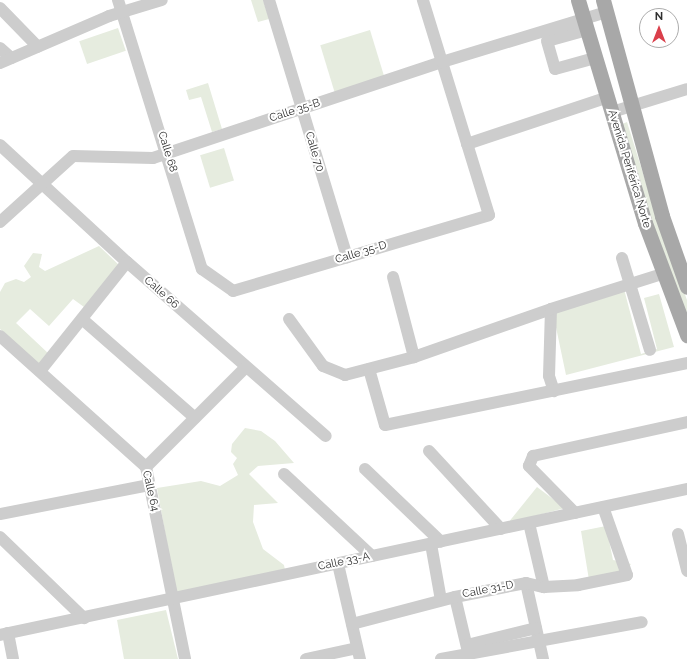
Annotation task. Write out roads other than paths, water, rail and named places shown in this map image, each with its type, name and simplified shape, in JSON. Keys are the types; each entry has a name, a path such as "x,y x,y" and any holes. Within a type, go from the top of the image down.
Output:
{"main road":[{"name":"Avenida Periférica Norte","path":"578,0 662,274 687,336"},
{"name":"Avenida Periférica Norte","path":"605,6 631,107 662,216 687,287"}],"street":[{"name":"Calle 68","path":"118,0 202,269 233,291"},
{"path":"0,48 6,61 122,12 162,0"},
{"name":"Calle 70","path":"270,0 301,109 347,257"},
{"path":"423,0 467,144 608,97"},
{"name":"Calle 35-B","path":"0,222 42,186 73,156 153,158 442,62 586,24 605,6"},
{"path":"0,8 38,47"},
{"path":"586,24 547,41 555,69 595,58"},
{"path":"612,112 687,89"},
{"name":"Calle 35-D","path":"233,291 488,215 467,144"},
{"name":"Calle 66","path":"0,145 42,186 245,368 326,436"},
{"path":"622,258 650,350"},
{"path":"40,371 127,262"},
{"path":"290,319 323,366 345,375 414,356 551,309 662,274"},
{"path":"394,277 414,356"},
{"path":"551,309 550,376 554,390"},
{"path":"82,319 194,418"},
{"name":"Calle 64","path":"0,336 146,467 185,659"},
{"path":"369,368 385,425 687,363"},
{"path":"146,467 245,368"},
{"path":"575,513 529,466 529,460 532,456 687,422"},
{"path":"429,451 502,529"},
{"path":"365,469 436,543 441,600"},
{"path":"284,474 372,556"},
{"path":"0,514 149,485"},
{"name":"Calle 33-A","path":"4,634 687,489"},
{"name":"Calle 31-D","path":"352,624 441,600 526,583 544,587 578,585 627,575 603,507"},
{"path":"529,523 544,587"},
{"path":"678,534 687,571"},
{"path":"0,537 84,618"},
{"path":"306,659 358,653 338,564"},
{"path":"526,583 543,659"},
{"path":"455,597 468,652"},
{"path":"468,652 539,642 642,622"},
{"path":"441,659 468,652 536,628"},
{"path":"4,634 13,659"}]}
